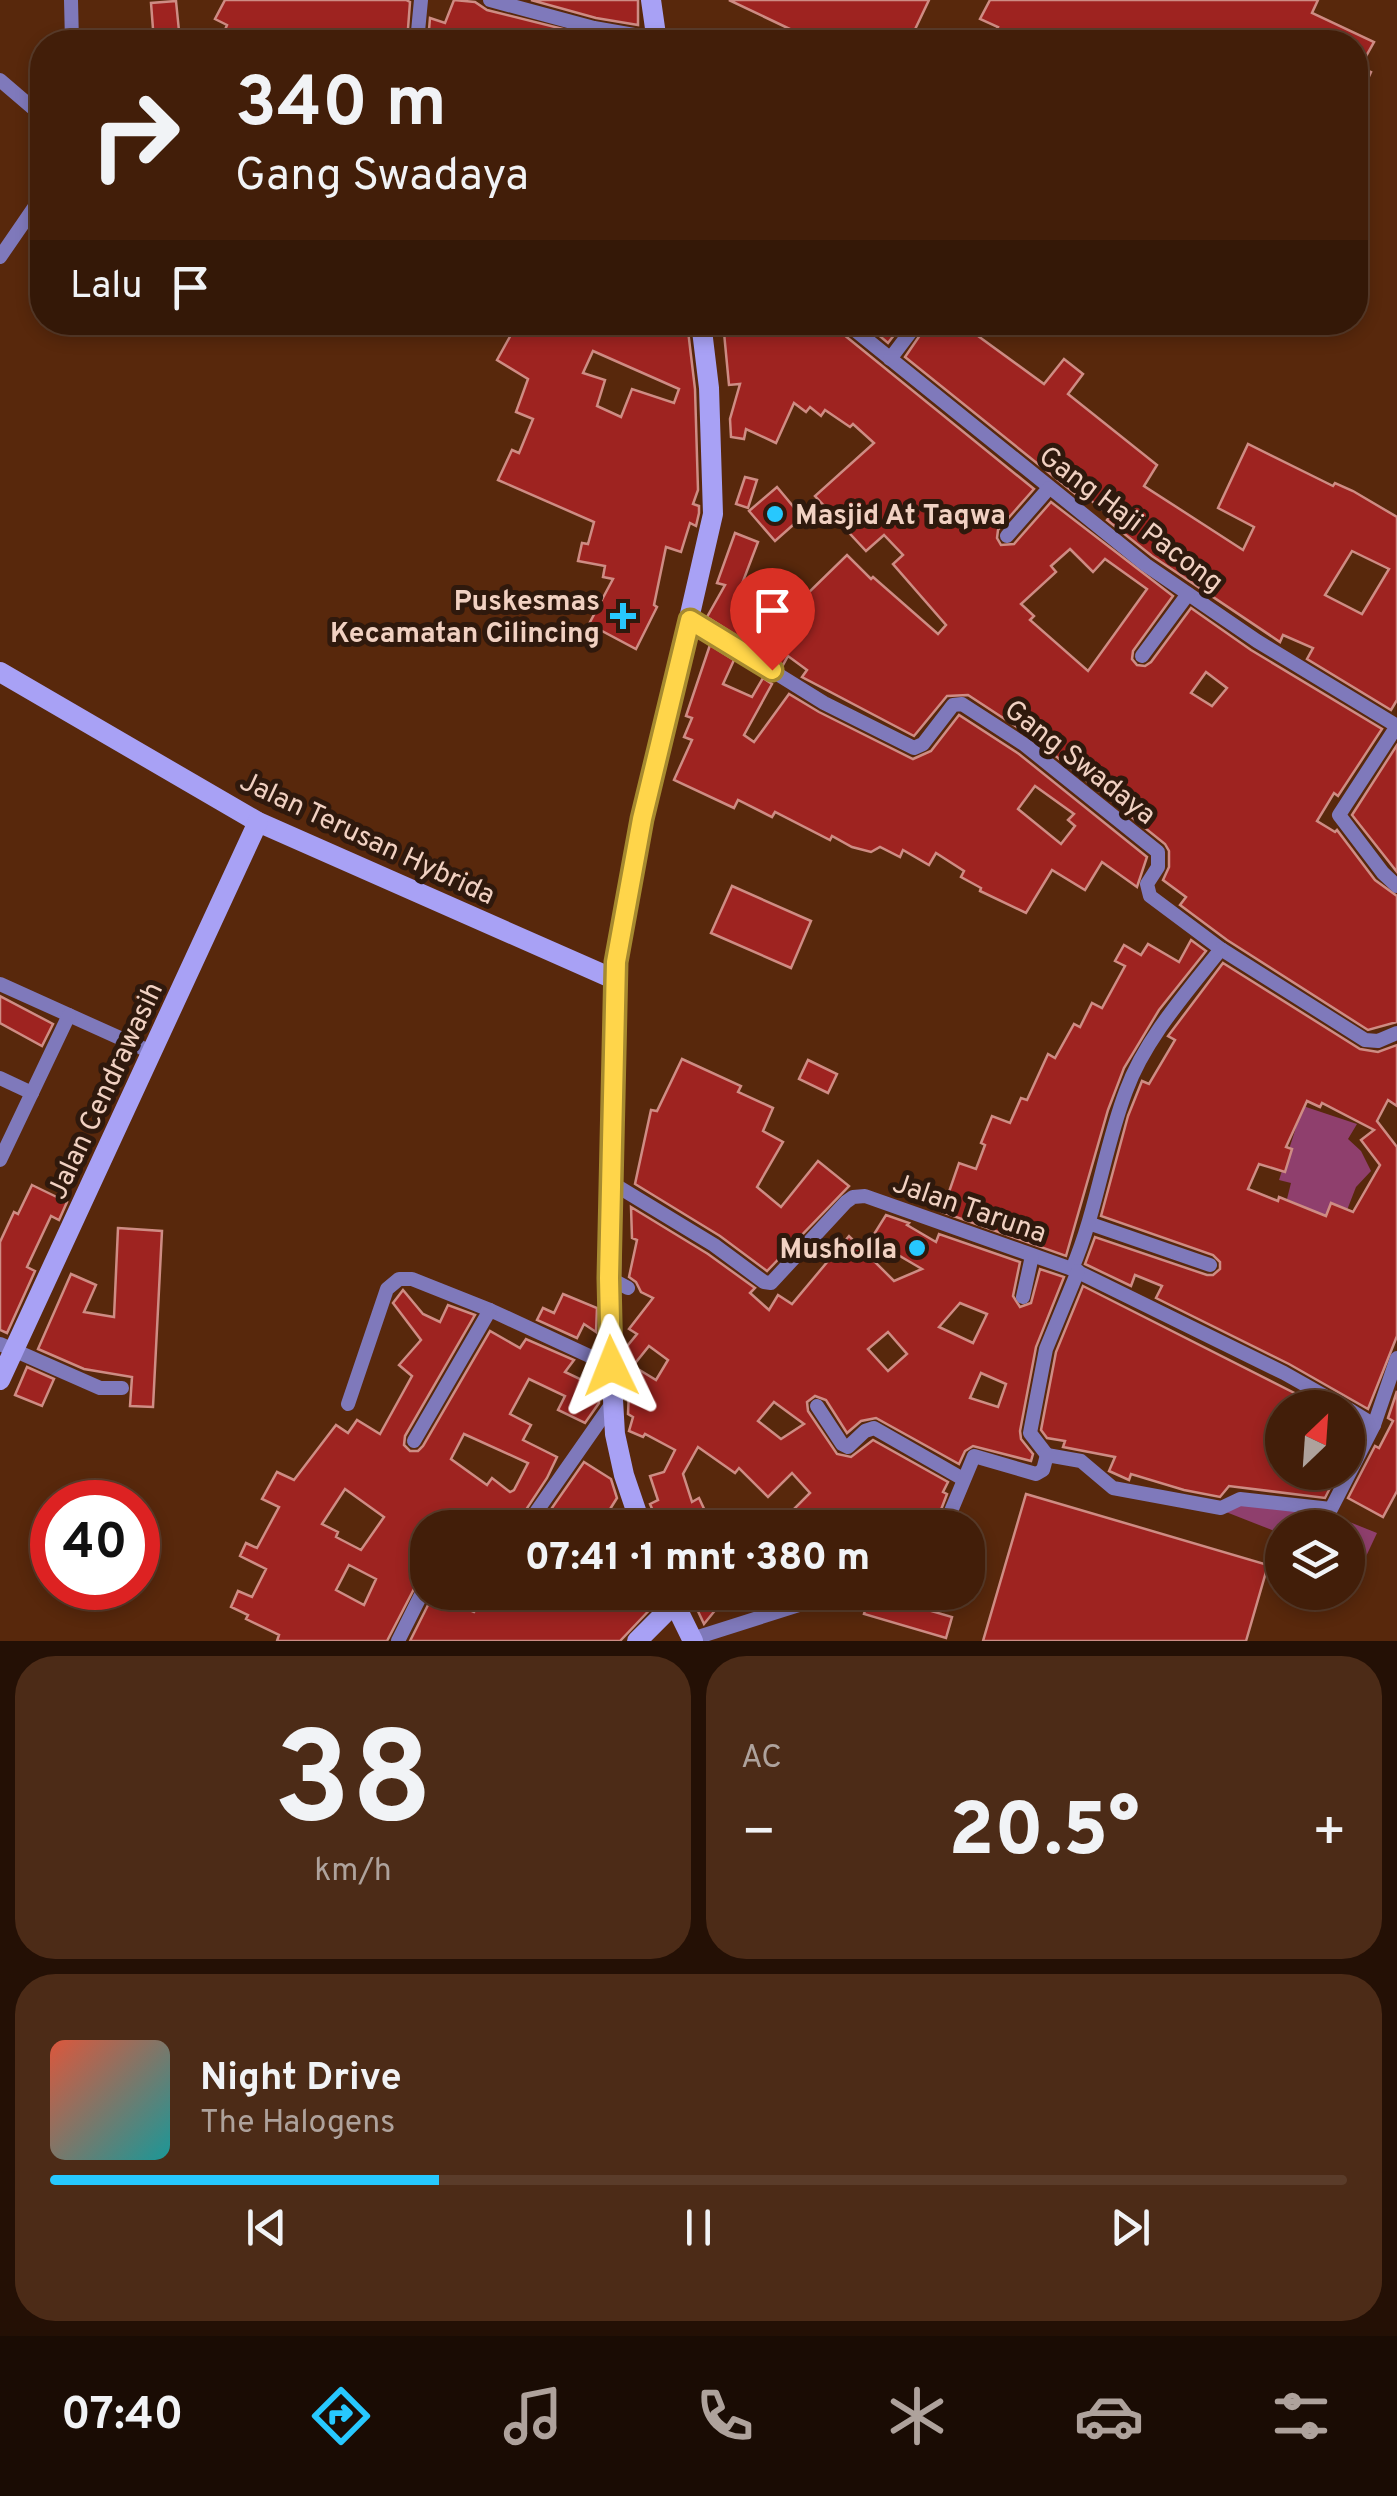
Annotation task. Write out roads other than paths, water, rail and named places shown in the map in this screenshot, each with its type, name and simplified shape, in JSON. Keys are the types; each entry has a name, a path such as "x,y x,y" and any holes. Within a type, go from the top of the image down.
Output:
{"street":[{"path":"71,0 72,30"},
{"path":"418,30 421,0"},
{"path":"490,0 604,30"},
{"path":"651,0 655,30"},
{"path":"0,80 30,106"},
{"path":"0,256 30,213"},
{"path":"636,1510 615,1434 611,1366 618,1283 612,1183 616,980 642,819 712,514 709,388 703,335"},
{"name":"Gang Haji Pacong","path":"860,335 1188,594 1256,642 1397,726 1339,816 1397,886"},
{"path":"890,359 908,335"},
{"path":"1006,536 1049,488"},
{"path":"1142,656 1188,594"},
{"name":"Gang Swadaya","path":"690,620 824,702 914,748 924,744 953,705 962,704 1025,744 1158,852 1158,868 1147,884 1150,896 1221,949 1365,1040 1378,1041 1397,1033"},
{"name":"Jalan Terusan Hybrida","path":"0,672 258,822 616,980"},
{"name":"Jalan Cendrawasih","path":"0,1380 7,1348 258,822"},
{"path":"951,1510 974,1456 1036,1474 1043,1470 1046,1456 1030,1433 1046,1349 1090,1224 1136,1066 1221,949"},
{"path":"0,984 151,1052"},
{"path":"0,1160 69,1015"},
{"path":"0,1078 32,1093"},
{"name":"Jalan Taruna","path":"612,1183 714,1245 764,1282 777,1279 854,1196 865,1196 1075,1270 1316,1390"},
{"path":"1090,1224 1210,1264"},
{"path":"1023,1296 1032,1256"},
{"path":"348,1404 387,1289 398,1280 412,1280 490,1310 611,1366"},
{"path":"414,1441 490,1310"},
{"path":"7,1348 100,1388 122,1388"},
{"path":"1046,1456 1081,1461 1113,1488 1221,1508 1240,1499 1331,1509 1374,1425 1397,1358"},
{"path":"538,1510 613,1402"},
{"path":"817,1406 842,1444 848,1447 865,1430 874,1428 962,1479"},
{"name":"Jalan Taruna","path":"1365,1419 1374,1425"},
{"path":"398,1641 414,1610"},
{"path":"637,1641 662,1610"},
{"path":"677,1610 692,1640 784,1610"}],"place":[{"name":"Masjid At Taqwa","path":"775,514"},
{"name":"Puskesmas Kecamatan Cilincing","path":"623,616"},
{"name":"Musholla","path":"917,1248"}]}
